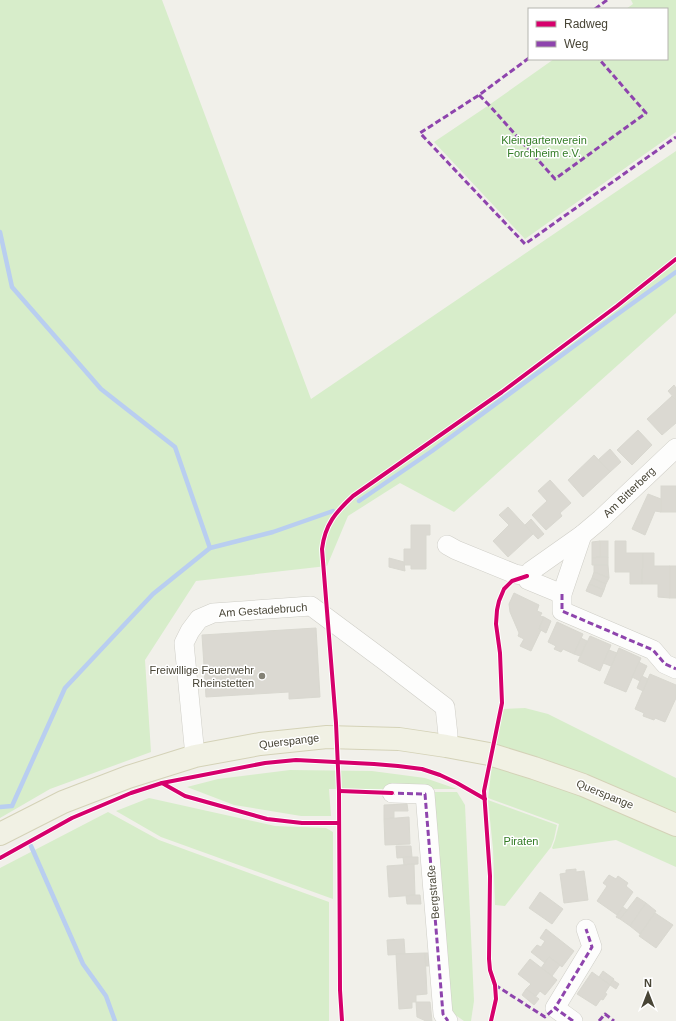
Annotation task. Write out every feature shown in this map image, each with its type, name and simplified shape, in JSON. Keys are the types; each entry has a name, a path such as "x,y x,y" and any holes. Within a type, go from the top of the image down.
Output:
{"main road":[{"name":"Querspange","path":"0,834 63,802 128,776 195,756 260,744 326,737 399,739 489,754 576,782 676,825"}],"street":[{"name":"Am Bitterberg","path":"527,576 531,571 601,520 676,448"},
{"path":"582,535 562,594 562,611 653,650 665,664 676,669"},
{"path":"447,545 515,574 527,576 528,580 562,594"},
{"name":"Am Gestadebruch","path":"195,756 184,643 190,631 199,619 213,613 311,606 445,707 448,735 446,746"},
{"name":"Bergstraße","path":"392,793 425,794 443,1014 448,1021"},
{"path":"573,1021 555,1008 592,947 586,929"}],"green space":[{"path":"0,0 162,0 311,399 676,151 676,313 454,512 400,483 348,516 327,566 196,581 145,660 151,752 50,789 0,818"},
{"name":"Kleingartenverein Forchheim e.V.","path":"631,0 676,0 676,132 525,239 434,142 553,60 668,60 668,8 627,8 633,4"},
{"path":"525,708 548,714 676,778 676,816 587,778 496,744 503,709"},
{"path":"492,765 549,781 676,834 676,867 616,840 553,849 552,848 559,824 488,798"},
{"path":"290,770 372,771 425,778 457,789 329,789 331,816 301,816 234,805 187,787 218,779"},
{"path":"432,792 457,792 465,805 474,1001 471,1021 464,1021 451,1012"},
{"path":"149,798 275,826 326,828 333,832 333,899 161,837 116,811"},
{"name":"Piraten","path":"488,800 557,825 551,847 505,906 495,905 493,849"},
{"path":"108,812 159,840 329,902 329,1021 0,1021 0,868"}],"building":[{"path":"674,385 676,388 676,400 668,391"},
{"path":"672,396 676,400 676,423 662,435 647,419"},
{"path":"638,430 652,445 632,465 617,450"},
{"path":"610,449 621,462 610,472 598,460"},
{"path":"594,455 610,472 583,497 568,480"},
{"path":"550,480 571,503 560,513 562,516 546,530 532,515 547,501 538,491"},
{"path":"661,486 676,486 676,512 661,512"},
{"path":"648,494 661,499 661,512 655,511 645,535 632,529"},
{"path":"508,507 533,534 508,557 493,541 509,525 499,515"},
{"path":"531,519 544,534 538,539 525,525"},
{"path":"411,525 430,525 430,535 426,535 426,569 411,569 411,565 404,565 404,549 411,549"},
{"path":"600,541 608,541 608,557 600,557"},
{"path":"600,541 600,557 592,558 592,542"},
{"path":"615,541 626,541 626,553 643,553 642,584 630,584 630,572 615,572"},
{"path":"643,553 654,553 654,566 670,566 670,598 658,597 658,584 642,584"},
{"path":"608,557 608,565 592,565 592,558"},
{"path":"389,558 404,562 405,571 389,567"},
{"path":"594,565 608,565 609,578 594,572"},
{"path":"670,566 676,566 676,598 670,598"},
{"path":"594,572 609,578 606,584 592,578"},
{"path":"592,578 606,584 604,590 589,584"},
{"path":"589,584 604,590 601,597 586,591"},
{"path":"514,593 539,605 537,611 542,613 540,616 544,617 539,629 541,630 531,651 520,646 524,639 518,636 519,633 510,612 509,604"},
{"path":"544,617 551,621 546,633 539,629"},
{"path":"557,622 583,634 574,654 563,649 561,652 554,649 556,646 548,642"},
{"name":"Freiwillige Feuerwehr Rheinstetten","path":"316,628 320,697 289,699 289,692 206,697 202,635"},
{"path":"590,636 611,645 600,671 578,661"},
{"path":"581,638 587,641 580,656 574,654"},
{"path":"619,648 641,658 626,692 604,683"},
{"path":"609,650 617,653 611,666 603,663"},
{"path":"639,662 647,666 640,681 632,677"},
{"path":"650,674 676,685 676,698 665,722 655,718 654,720 643,716 644,713 635,709"},
{"path":"642,676 648,679 643,691 637,688"},
{"path":"407,804 408,811 394,811 394,818 384,819 384,805"},
{"path":"409,817 410,844 385,845 384,819"},
{"path":"396,846 411,846 412,857 397,858"},
{"path":"403,857 418,857 418,864 404,865"},
{"path":"414,864 415,895 389,897 387,866"},
{"path":"576,869 576,872 584,871 588,900 564,903 560,874 566,873 566,870"},
{"path":"609,875 616,879 618,876 628,883 626,886 633,892 617,915 597,901 607,886 603,883"},
{"path":"540,892 563,909 552,924 529,908"},
{"path":"420,895 421,904 407,904 406,896"},
{"path":"637,897 646,903 630,926 620,919"},
{"path":"646,903 656,911 640,934 630,926"},
{"path":"623,907 627,910 620,919 616,917"},
{"path":"655,913 673,925 656,948 639,936"},
{"path":"546,929 574,951 562,967 549,957 545,963 531,952 537,945 541,947 545,941 540,938"},
{"path":"404,939 405,954 388,955 387,940"},
{"path":"425,953 427,994 416,995 416,1002 412,1002 412,1008 399,1009 396,954"},
{"path":"425,953 432,953 433,966 426,966"},
{"path":"549,957 560,965 552,976 541,968"},
{"path":"530,959 557,980 545,995 540,991 536,996 526,989 531,984 518,974"},
{"path":"603,971 614,979 610,985 599,977"},
{"path":"592,972 610,985 603,1000 601,999 596,1006 577,994"},
{"path":"613,980 619,984 616,989 610,985"},
{"path":"526,989 539,999 534,1005 522,995"},
{"path":"416,1002 430,1002 432,1021 426,1021 417,1017"}],"waterway":[{"path":"0,232 12,287 101,389 175,447 210,548"},
{"path":"359,501 432,451 676,272"},
{"path":"0,807 12,806 65,688 153,594 210,548 273,532 333,511"},
{"path":"31,846 83,964 106,996 115,1021"}],"marked path":[{"path":"596,8 607,0"},
{"path":"528,59 479,95 420,133 525,244 676,137"},
{"path":"479,95 555,179 646,113 600,60"},
{"path":"562,594 562,611 653,650 665,664 676,669"},
{"path":"389,793 425,794 443,1014 448,1021"},
{"path":"573,1021 555,1008 592,947 586,929"},
{"path":"495,985 545,1017 555,1008"},
{"path":"599,1021 605,1014 614,1021"}],"cycle path":[{"path":"342,1021 340,990 339,791 336,723 322,549 323,540 329,525 341,508 353,496 502,392 617,306 676,259"},
{"path":"491,1021 496,999 495,985 490,970 489,959 490,876 484,791 502,703 500,653 496,624 497,610 504,589 512,581 527,576"},
{"path":"0,858 72,818 131,793 162,783 265,763 296,760 374,764 422,769 457,783 485,799"},
{"path":"162,783 185,796 267,819 302,823 339,823"},
{"path":"339,791 392,793"}],"place":[{"name":"Freiwillige Feuerwehr Rheinstetten","path":"262,676"}]}
